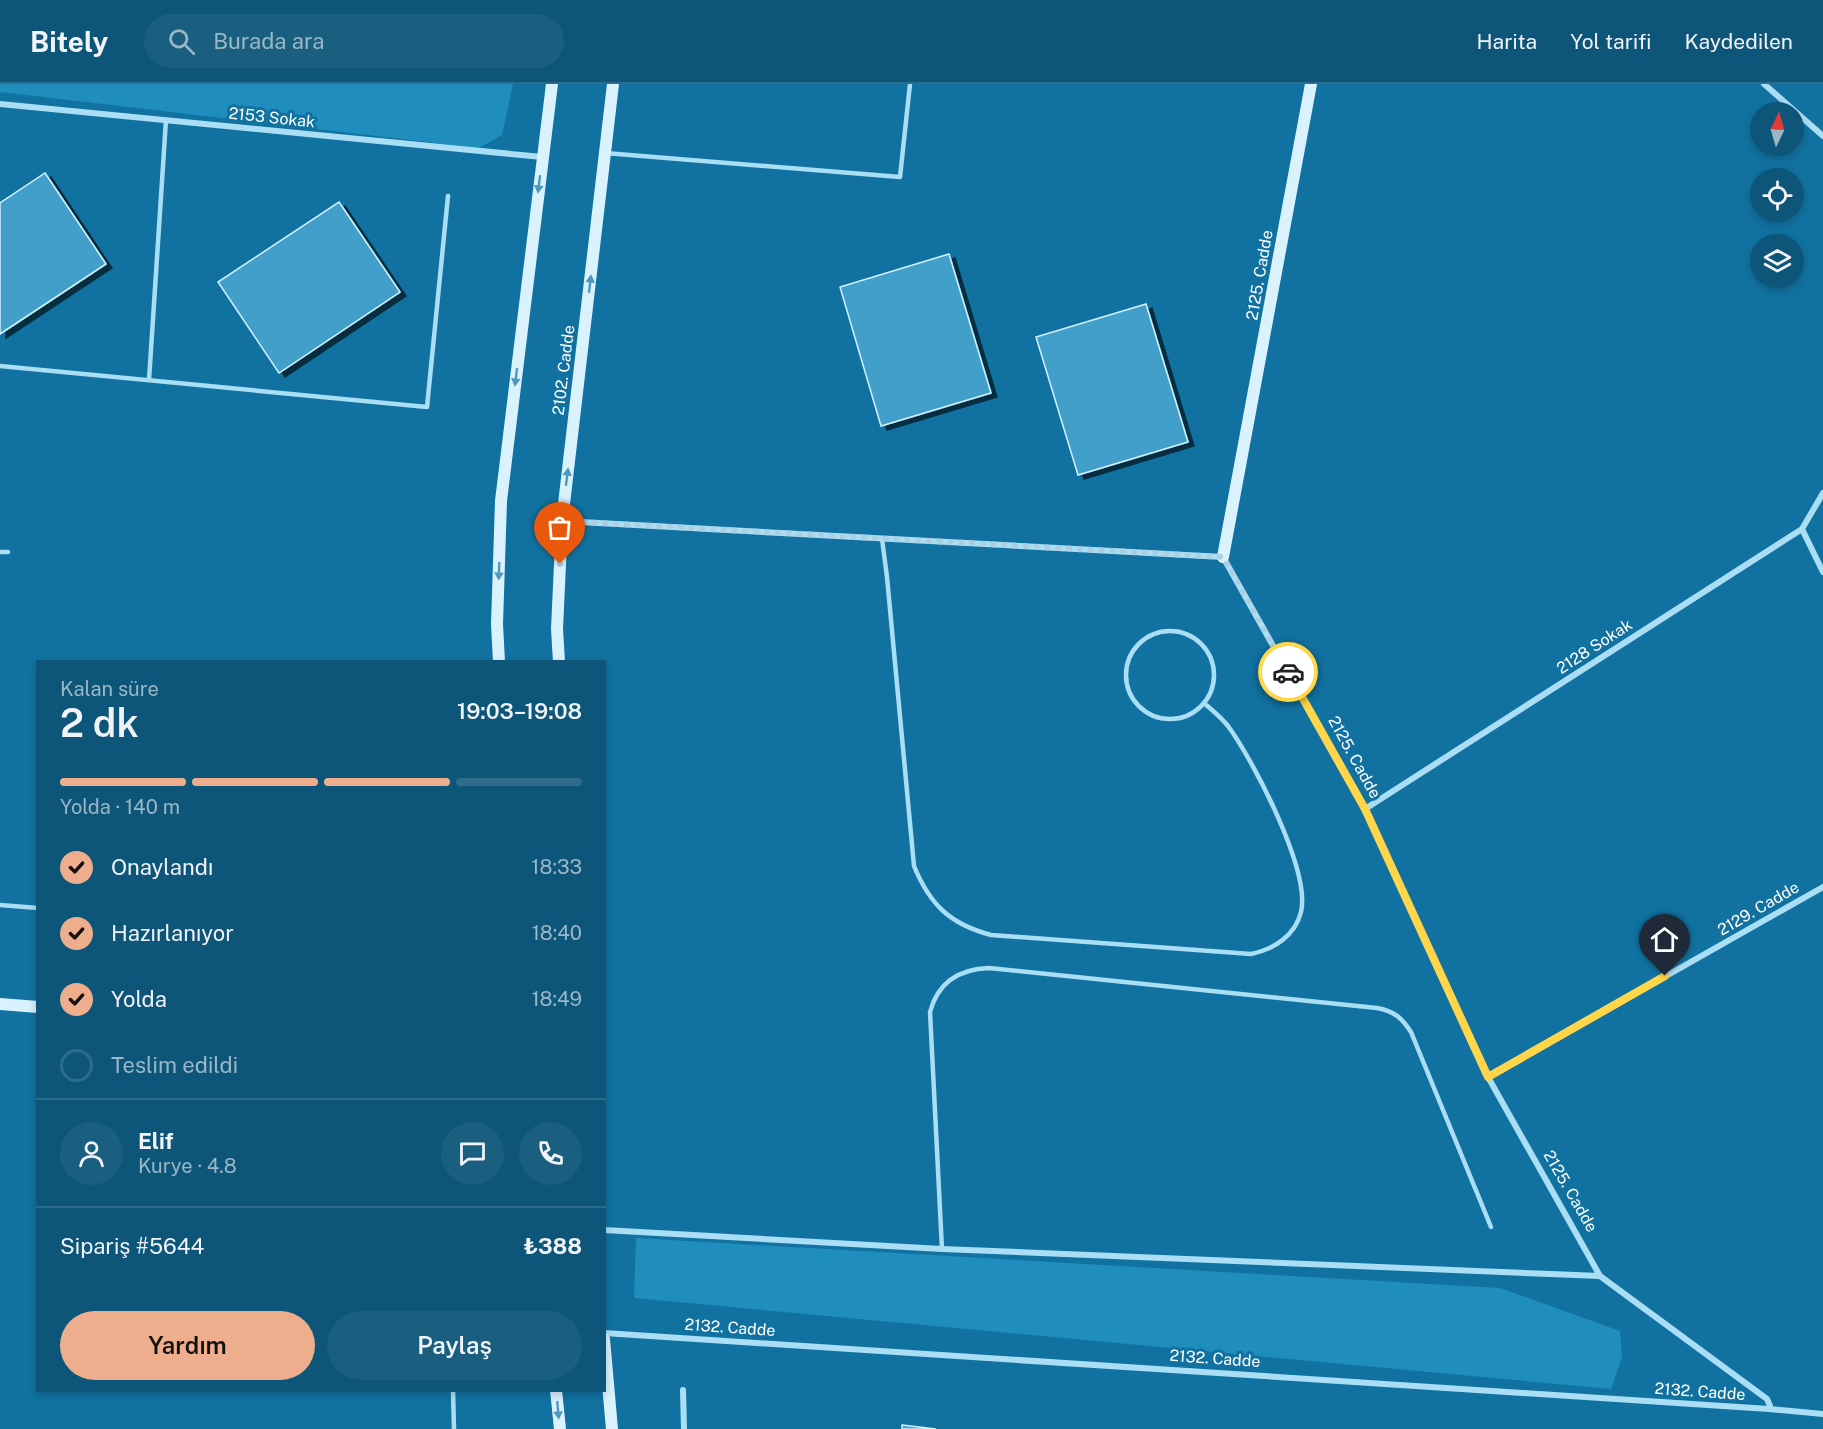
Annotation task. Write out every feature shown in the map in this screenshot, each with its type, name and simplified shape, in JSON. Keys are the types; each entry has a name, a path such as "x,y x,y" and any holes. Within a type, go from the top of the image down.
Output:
{"street":[{"path":"499,660 497,624 501,501 552,84"},
{"name":"2102. Cadde","path":"559,660 557,629 562,521 613,84"},
{"name":"2125. Cadde","path":"1311,84 1223,557 1365,809 1488,1077 1600,1276 1767,1399 1769,1409"},
{"path":"1764,84 1823,136"},
{"name":"2153 Sokak","path":"0,104 542,157"},
{"name":"2128 Sokak","path":"1365,809 1802,529 1823,493"},
{"path":"562,521 1223,557"},
{"path":"1802,529 1823,572"},
{"name":"2129. Cadde","path":"1488,1077 1823,886"},
{"path":"0,1004 36,1007"},
{"path":"606,1230 942,1249 1600,1276"},
{"name":"2132. Cadde","path":"606,1333 1167,1368 1823,1414"},
{"path":"606,1362 612,1429"},
{"path":"683,1390 684,1429"},
{"path":"556,1392 560,1429"}],"lane":[{"path":"605,153 900,177 910,84"},
{"path":"149,380 166,120"},
{"path":"0,366 427,407 448,196"},
{"path":"882,539 914,866 929,897 941,910 972,930 991,935 1251,954 1276,946 1286,938 1301,912 1303,897 1298,871 1279,818 1240,745 1226,723 1204,703"},
{"path":"0,552 8,552"},
{"path":"1169,630 1189,635 1205,647 1214,665 1214,685 1204,703 1189,715 1169,720 1150,715 1134,703 1126,685 1126,665 1134,647 1150,634 1169,630"},
{"path":"0,905 36,908"},
{"path":"942,1249 930,1012 938,992 955,976 966,971 989,968 1388,1010 1397,1015 1411,1032 1491,1227"},
{"path":"453,1392 454,1429"}],"shaded area":[{"path":"0,84 513,84 502,135 479,148 0,92"},
{"path":"636,1238 1500,1288 1620,1331 1622,1357 1611,1389 634,1298"}],"building":[{"path":"45,173 106,264 0,334 0,203"},
{"path":"339,202 400,292 279,373 218,282"},
{"path":"949,254 991,393 881,426 840,287"},
{"path":"1146,304 1188,442 1078,475 1036,337"},
{"path":"902,1425 936,1429 902,1429"}],"way so far":[{"path":"560,564 562,521 1223,557 1288,672"}],"route":[{"path":"1288,672 1365,809 1488,1077 1665,976"}]}
